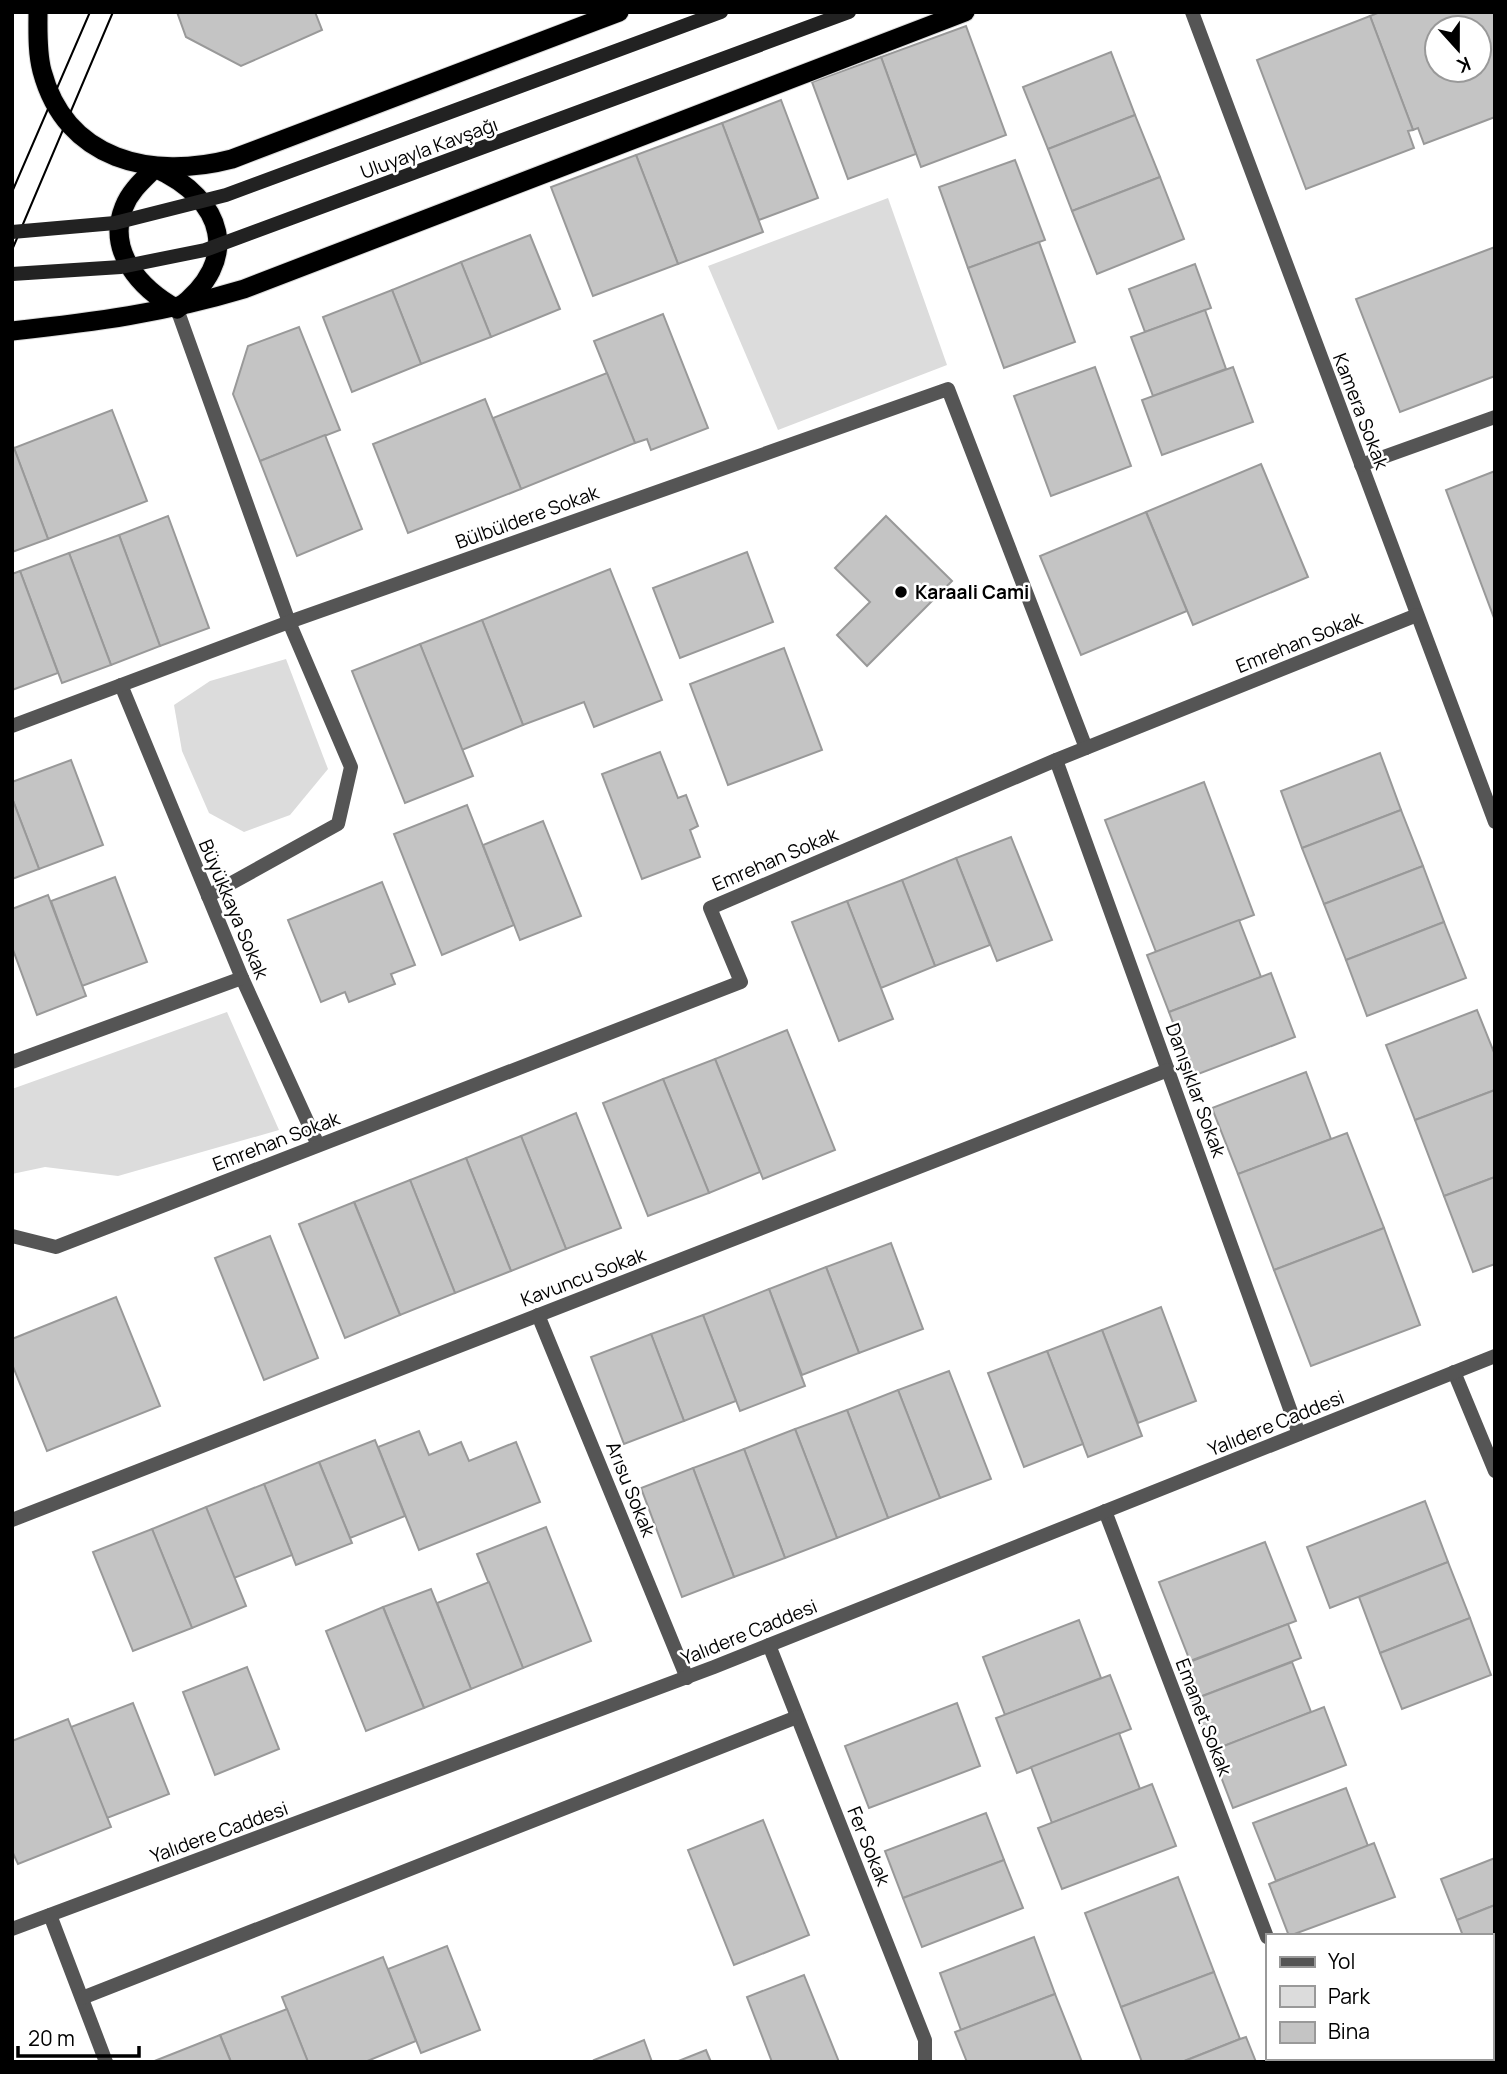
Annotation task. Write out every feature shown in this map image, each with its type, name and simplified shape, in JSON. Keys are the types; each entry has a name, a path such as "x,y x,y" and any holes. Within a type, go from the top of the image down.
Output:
{"highway":[{"path":"38,12 42,71 66,119 82,136 106,153 178,178 201,198 214,224 218,243 216,262 197,294 177,309"},
{"path":"177,309 145,288 132,274 119,229 124,207 135,188 155,168 202,166 232,159 618,12"},
{"path":"12,331 112,321 177,309 305,267 965,12"}],"main road":[{"name":"Uluyayla Kavşağı","path":"12,232 115,223 226,195 720,12"},
{"name":"Uluyayla Kavşağı","path":"12,274 121,267 205,250 849,12"}],"street":[{"name":"Kamera Sokak","path":"1192,12 1495,822"},
{"path":"177,309 289,622 351,767 338,824 208,896"},
{"name":"Bülbüldere Sokak","path":"12,726 289,622 948,389 1086,748"},
{"path":"1361,465 1495,417"},
{"name":"Emrehan Sokak","path":"12,1236 56,1247 741,982 710,908 1056,760 1417,615"},
{"name":"Büyükkaya Sokak","path":"121,685 242,978 318,1145"},
{"name":"Danışıklar Sokak","path":"1056,760 1299,1434"},
{"path":"12,1062 242,978"},
{"name":"Kavuncu Sokak","path":"12,1520 1168,1070"},
{"name":"Arısu Sokak","path":"538,1315 687,1678"},
{"name":"Yalıdere Caddesi","path":"12,1930 687,1678 1495,1356"},
{"path":"1454,1372 1495,1471"},
{"name":"Emanet Sokak","path":"1105,1511 1266,1934"},
{"name":"Fer Sokak","path":"769,1645 925,2040 925,2062"},
{"path":"82,1998 797,1717"},
{"path":"50,1915 106,2062"}],"green space":[{"path":"888,198 947,365 778,430 708,266"},
{"path":"286,659 328,769 290,815 244,832 209,813 182,751 174,705 210,681"},
{"path":"227,1012 279,1130 118,1176 45,1167 12,1174 12,1089"}],"building":[{"path":"177,12 315,12 322,30 241,66 186,37"},
{"path":"1380,12 1495,12 1495,117 1424,144 1418,128 1413,130 1370,16"},
{"path":"1370,16 1413,130 1408,131 1414,148 1306,189 1257,60"},
{"path":"966,26 1006,135 921,167 881,57"},
{"path":"1111,52 1135,115 1048,149 1023,87"},
{"path":"881,57 916,154 848,179 812,82"},
{"path":"781,100 818,198 759,220 722,123"},
{"path":"1135,115 1160,177 1072,211 1048,149"},
{"path":"722,123 763,232 678,264 636,155"},
{"path":"636,155 678,264 593,296 551,187"},
{"path":"1015,160 1045,240 968,268 939,187"},
{"path":"1160,177 1184,239 1097,274 1072,211"},
{"path":"530,235 560,309 491,337 461,262"},
{"path":"1039,242 1075,342 1004,368 968,268"},
{"path":"1495,247 1495,376 1400,412 1356,299"},
{"path":"461,262 491,337 421,364 392,290"},
{"path":"1195,264 1211,308 1145,332 1129,289"},
{"path":"392,290 421,364 352,392 323,317"},
{"path":"1205,310 1226,369 1153,396 1131,337"},
{"path":"663,314 708,428 651,450 647,439 635,443 594,341"},
{"path":"299,327 340,430 260,461 233,394 248,346"},
{"path":"1095,367 1131,466 1051,496 1014,396"},
{"path":"1233,367 1253,422 1162,455 1142,400"},
{"path":"607,373 635,443 521,489 493,418"},
{"path":"485,399 521,489 408,533 373,444"},
{"path":"112,410 147,501 48,539 14,448"},
{"path":"325,435 362,529 297,556 260,461"},
{"path":"14,448 48,539 12,552 12,449"},
{"path":"1261,464 1308,577 1193,625 1146,512"},
{"path":"1495,471 1495,618 1494,618 1446,490"},
{"path":"1146,512 1187,611 1081,655 1040,556"},
{"path":"168,516 209,628 160,646 119,535"},
{"name":"Karaali Cami","path":"886,516 952,581 867,666 837,635 870,602 835,568"},
{"path":"119,535 160,646 111,665 69,553"},
{"path":"747,552 773,622 680,658 653,588"},
{"path":"69,553 111,665 62,683 20,571"},
{"path":"610,569 662,700 594,727 584,702 523,725 482,620"},
{"path":"20,571 58,673 12,690 12,574"},
{"path":"482,620 523,725 462,750 420,644"},
{"path":"420,644 473,776 405,803 352,671"},
{"path":"784,648 822,750 728,785 690,684"},
{"path":"660,752 678,798 686,795 698,826 690,830 700,857 642,879 602,774"},
{"path":"1380,753 1401,810 1302,848 1281,791"},
{"path":"71,760 103,845 39,869 12,798 12,782"},
{"path":"1204,782 1254,915 1156,952 1105,820"},
{"path":"12,798 39,869 12,879"},
{"path":"467,805 514,925 442,955 394,834"},
{"path":"1401,810 1423,866 1324,904 1302,848"},
{"path":"543,821 581,916 520,940 483,845"},
{"path":"1011,837 1052,940 997,961 956,858"},
{"path":"956,858 990,945 935,966 902,880"},
{"path":"1423,866 1444,922 1346,960 1324,904"},
{"path":"115,877 147,962 82,986 51,901"},
{"path":"902,880 935,966 881,988 847,901"},
{"path":"382,882 415,965 391,974 395,984 349,1002 345,992 321,1002 288,920"},
{"path":"48,895 86,996 37,1015 12,947 12,909"},
{"path":"847,901 893,1019 839,1041 792,922"},
{"path":"1239,920 1261,977 1169,1012 1147,955"},
{"path":"1444,922 1466,978 1367,1016 1346,960"},
{"path":"1271,973 1295,1037 1193,1076 1169,1012"},
{"path":"1477,1010 1495,1055 1495,1090 1415,1120 1386,1045"},
{"path":"787,1030 835,1150 763,1179 715,1059"},
{"path":"715,1059 760,1172 709,1193 663,1079"},
{"path":"1306,1072 1331,1139 1238,1174 1212,1108"},
{"path":"663,1079 709,1193 648,1216 603,1103"},
{"path":"1495,1090 1495,1177 1444,1196 1415,1120"},
{"path":"576,1113 621,1228 566,1249 521,1136"},
{"path":"1347,1133 1384,1228 1274,1270 1238,1174"},
{"path":"521,1136 566,1249 511,1271 466,1158"},
{"path":"466,1158 511,1271 455,1293 410,1180"},
{"path":"1495,1177 1495,1264 1473,1272 1444,1196"},
{"path":"410,1180 455,1293 400,1315 354,1202"},
{"path":"354,1202 400,1315 345,1338 299,1224"},
{"path":"1384,1228 1420,1325 1311,1366 1274,1270"},
{"path":"270,1236 318,1358 264,1380 215,1258"},
{"path":"891,1243 923,1329 859,1353 826,1267"},
{"path":"826,1267 859,1353 802,1375 769,1289"},
{"path":"769,1289 805,1386 740,1411 703,1315"},
{"path":"116,1297 160,1406 47,1451 12,1364 12,1339"},
{"path":"1161,1307 1196,1401 1138,1423 1102,1330"},
{"path":"703,1315 736,1401 684,1421 651,1334"},
{"path":"1102,1330 1142,1436 1088,1457 1047,1351"},
{"path":"651,1334 684,1421 624,1444 591,1357"},
{"path":"1047,1351 1083,1444 1024,1467 988,1373"},
{"path":"949,1371 991,1479 940,1498 898,1390"},
{"path":"898,1390 940,1498 888,1518 847,1410"},
{"path":"847,1410 888,1518 837,1538 795,1429"},
{"path":"795,1429 837,1538 785,1558 744,1449"},
{"path":"419,1431 429,1455 461,1442 469,1461 516,1442 540,1502 419,1550 378,1447"},
{"path":"375,1440 405,1516 350,1538 319,1462"},
{"path":"744,1449 785,1558 734,1577 693,1468"},
{"path":"319,1462 352,1543 296,1565 264,1484"},
{"path":"693,1468 734,1577 682,1597 641,1488"},
{"path":"264,1484 292,1555 234,1578 206,1507"},
{"path":"1425,1501 1448,1562 1330,1608 1307,1547"},
{"path":"206,1507 246,1606 192,1628 152,1529"},
{"path":"546,1527 591,1641 523,1668 477,1554"},
{"path":"152,1529 192,1628 133,1651 93,1552"},
{"path":"1265,1542 1296,1621 1190,1661 1159,1582"},
{"path":"1448,1562 1470,1618 1380,1653 1359,1597"},
{"path":"489,1582 523,1668 471,1689 437,1603"},
{"path":"431,1589 471,1689 424,1708 383,1607"},
{"path":"383,1607 424,1708 366,1731 326,1631"},
{"path":"1470,1618 1491,1675 1402,1709 1380,1653"},
{"path":"1079,1620 1101,1678 1005,1715 983,1657"},
{"path":"1288,1624 1301,1658 1192,1700 1179,1666"},
{"path":"1292,1662 1311,1712 1211,1751 1192,1700"},
{"path":"247,1667 279,1749 215,1775 183,1692"},
{"path":"1110,1675 1131,1729 1017,1773 996,1718"},
{"path":"133,1703 169,1794 107,1818 71,1727"},
{"path":"957,1703 980,1766 869,1808 845,1746"},
{"path":"1324,1707 1346,1765 1233,1808 1211,1751"},
{"path":"68,1719 111,1827 18,1864 12,1851 12,1741"},
{"path":"1119,1733 1140,1789 1052,1823 1031,1767"},
{"path":"1152,1784 1176,1846 1062,1889 1038,1828"},
{"path":"1346,1788 1368,1846 1276,1881 1253,1823"},
{"path":"986,1813 1004,1860 903,1898 885,1851"},
{"path":"763,1820 809,1935 734,1965 688,1850"},
{"path":"1374,1843 1395,1897 1288,1934 1269,1884"},
{"path":"1495,1858 1495,1905 1457,1920 1441,1879"},
{"path":"1004,1860 1023,1908 922,1947 903,1898"},
{"path":"1178,1877 1214,1972 1121,2007 1085,1913"},
{"path":"1495,1905 1495,1955 1493,1934 1462,1934 1457,1920"},
{"path":"1034,1937 1055,1994 961,2030 940,1973"},
{"path":"447,1946 480,2030 421,2053 388,1969"},
{"path":"1495,1955 1493,2004 1493,1956"},
{"path":"383,1957 416,2041 365,2062 308,2062 282,1997"},
{"path":"1214,1972 1240,2039 1182,2062 1142,2062 1121,2007"},
{"path":"804,1975 839,2062 772,2062 747,1997"},
{"path":"1055,1994 1082,2062 967,2062 955,2032"},
{"path":"287,2009 308,2062 231,2062 220,2035"},
{"path":"220,2035 231,2062 152,2062"},
{"path":"1246,2037 1256,2062 1182,2062 1240,2039"},
{"path":"644,2040 652,2062 594,2060"},
{"path":"706,2050 711,2062 676,2062"}],"tram line":[{"path":"12,192 90,12"},
{"path":"12,250 113,12"}],"place":[{"name":"Karaali Cami","path":"901,592"}]}
